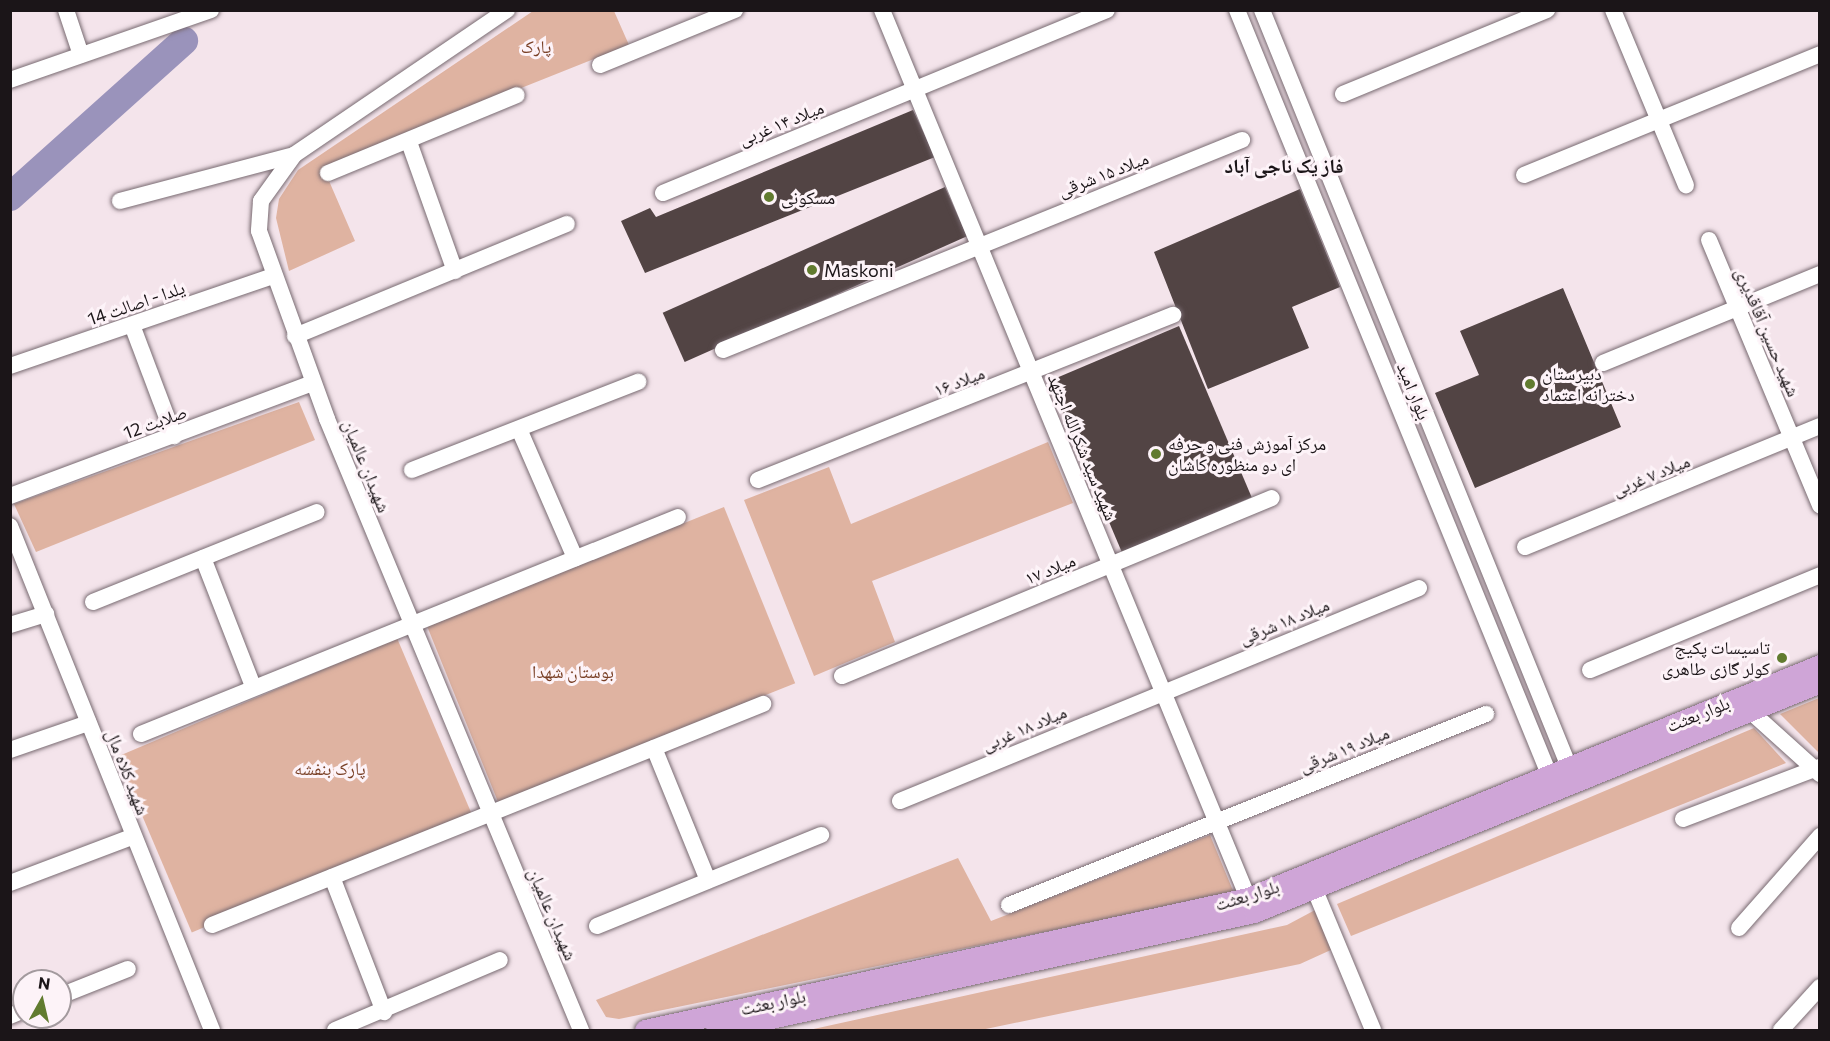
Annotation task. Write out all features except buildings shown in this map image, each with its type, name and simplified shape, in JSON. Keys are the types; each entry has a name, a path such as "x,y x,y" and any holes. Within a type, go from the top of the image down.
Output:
{"main road":[{"name":"بلوار بعثت","path":"716,1030 1254,912 1314,888 1561,777 1820,665"},
{"name":"بلوار بعثت","path":"645,1030 1248,898 1561,777 1749,710 1820,682"}],"street":[{"path":"66,10 81,55"},
{"path":"10,80 211,10"},
{"name":"شهیدان عالمیان","path":"507,10 294,155 270,181 259,214 273,276 312,383 410,625 581,1030"},
{"path":"600,65 735,10"},
{"name":"شهید سید شکرالله اجتهد","path":"882,10 1248,898"},
{"name":"میلاد ۱۴ غربی","path":"663,193 1107,10"},
{"name":"بلوار امید","path":"1237,10 1392,389 1561,777"},
{"name":"بلوار امید","path":"1262,10 1412,379 1561,777"},
{"path":"1343,94 1547,10"},
{"path":"1613,10 1686,186"},
{"path":"1524,176 1820,54"},
{"path":"328,173 409,142 517,95"},
{"name":"میلاد ۱۵ شرقی","path":"723,350 978,244 1242,140"},
{"path":"409,142 455,271"},
{"path":"120,201 294,155"},
{"path":"295,336 567,224"},
{"name":"شهید حسین آقاقدیری","path":"1709,240 1820,506"},
{"path":"1603,363 1820,274"},
{"name":"یلدا - اصالت 14","path":"10,366 273,276"},
{"path":"1358,306 1378,297"},
{"name":"میلاد ۱۶","path":"758,480 1032,374 1173,315"},
{"path":"132,325 174,436"},
{"path":"1392,389 1412,379"},
{"path":"412,470 638,381"},
{"name":"صلابت 12","path":"10,496 312,383"},
{"name":"میلاد ۷ غربی","path":"1525,547 1820,426"},
{"path":"519,429 575,558"},
{"name":"میلاد ۱۷","path":"842,676 1272,498"},
{"path":"93,602 317,512"},
{"path":"141,734 253,686 678,517"},
{"name":"شهید کلاه مال","path":"10,526 132,837 212,1030"},
{"path":"203,558 253,686"},
{"path":"1590,670 1820,575"},
{"name":"میلاد ۱۸ شرقی","path":"1163,691 1419,588"},
{"path":"10,625 46,614"},
{"name":"میلاد ۱۸ غربی","path":"900,801 1163,691"},
{"path":"212,926 763,704"},
{"path":"1683,819 1818,770 1749,710"},
{"name":"میلاد ۱۹ شرقی","path":"1009,905 1216,820 1486,714"},
{"path":"10,750 88,723"},
{"path":"654,748 708,880"},
{"path":"597,926 821,835"},
{"path":"1739,928 1820,836"},
{"path":"10,883 132,837"},
{"path":"332,877 384,1012"},
{"path":"1314,888 1373,1030"},
{"path":"335,1030 384,1012 500,960"},
{"path":"72,991 128,969"},
{"path":"1781,1030 1820,987"}],"green space":[{"name":"پارک","path":"533,11 614,11 629,45 323,167 355,241 289,271 276,218 279,199 298,170"},
{"path":"299,402 315,440 36,552 14,504"},
{"path":"1048,442 1073,503 872,581 895,642 814,676 744,500 829,467 851,524"},
{"name":"بوستان شهدا","path":"724,507 795,683 498,803 427,627"},
{"name":"پارک بنفشه","path":"397,638 472,814 192,933 117,757"},
{"path":"1819,698 1819,753 1780,714"},
{"path":"1754,728 1786,763 1351,936 1337,904"},
{"path":"1210,835 1234,893 619,1019 606,1017 596,1000 958,858 991,921"},
{"path":"1317,909 1333,949 1300,964 981,1030 809,1030 1287,925"}],"waterway":[{"path":"10,197 184,41"}],"place":[{"name":"مسکونی","path":"769,197"},
{"name":"Maskoni","path":"812,270"},
{"name":"دبیرستان دخترانه اعتماد","path":"1530,384"},
{"name":"مرکز آموزش فنی و حرفه ای دو منظوره کاشان","path":"1156,454"},
{"name":"تاسیسات پکیج کولر گازی طاهری","path":"1782,658"}],"district":[{"name":"فاز یک ناجی آباد","path":"1284,165"}]}
